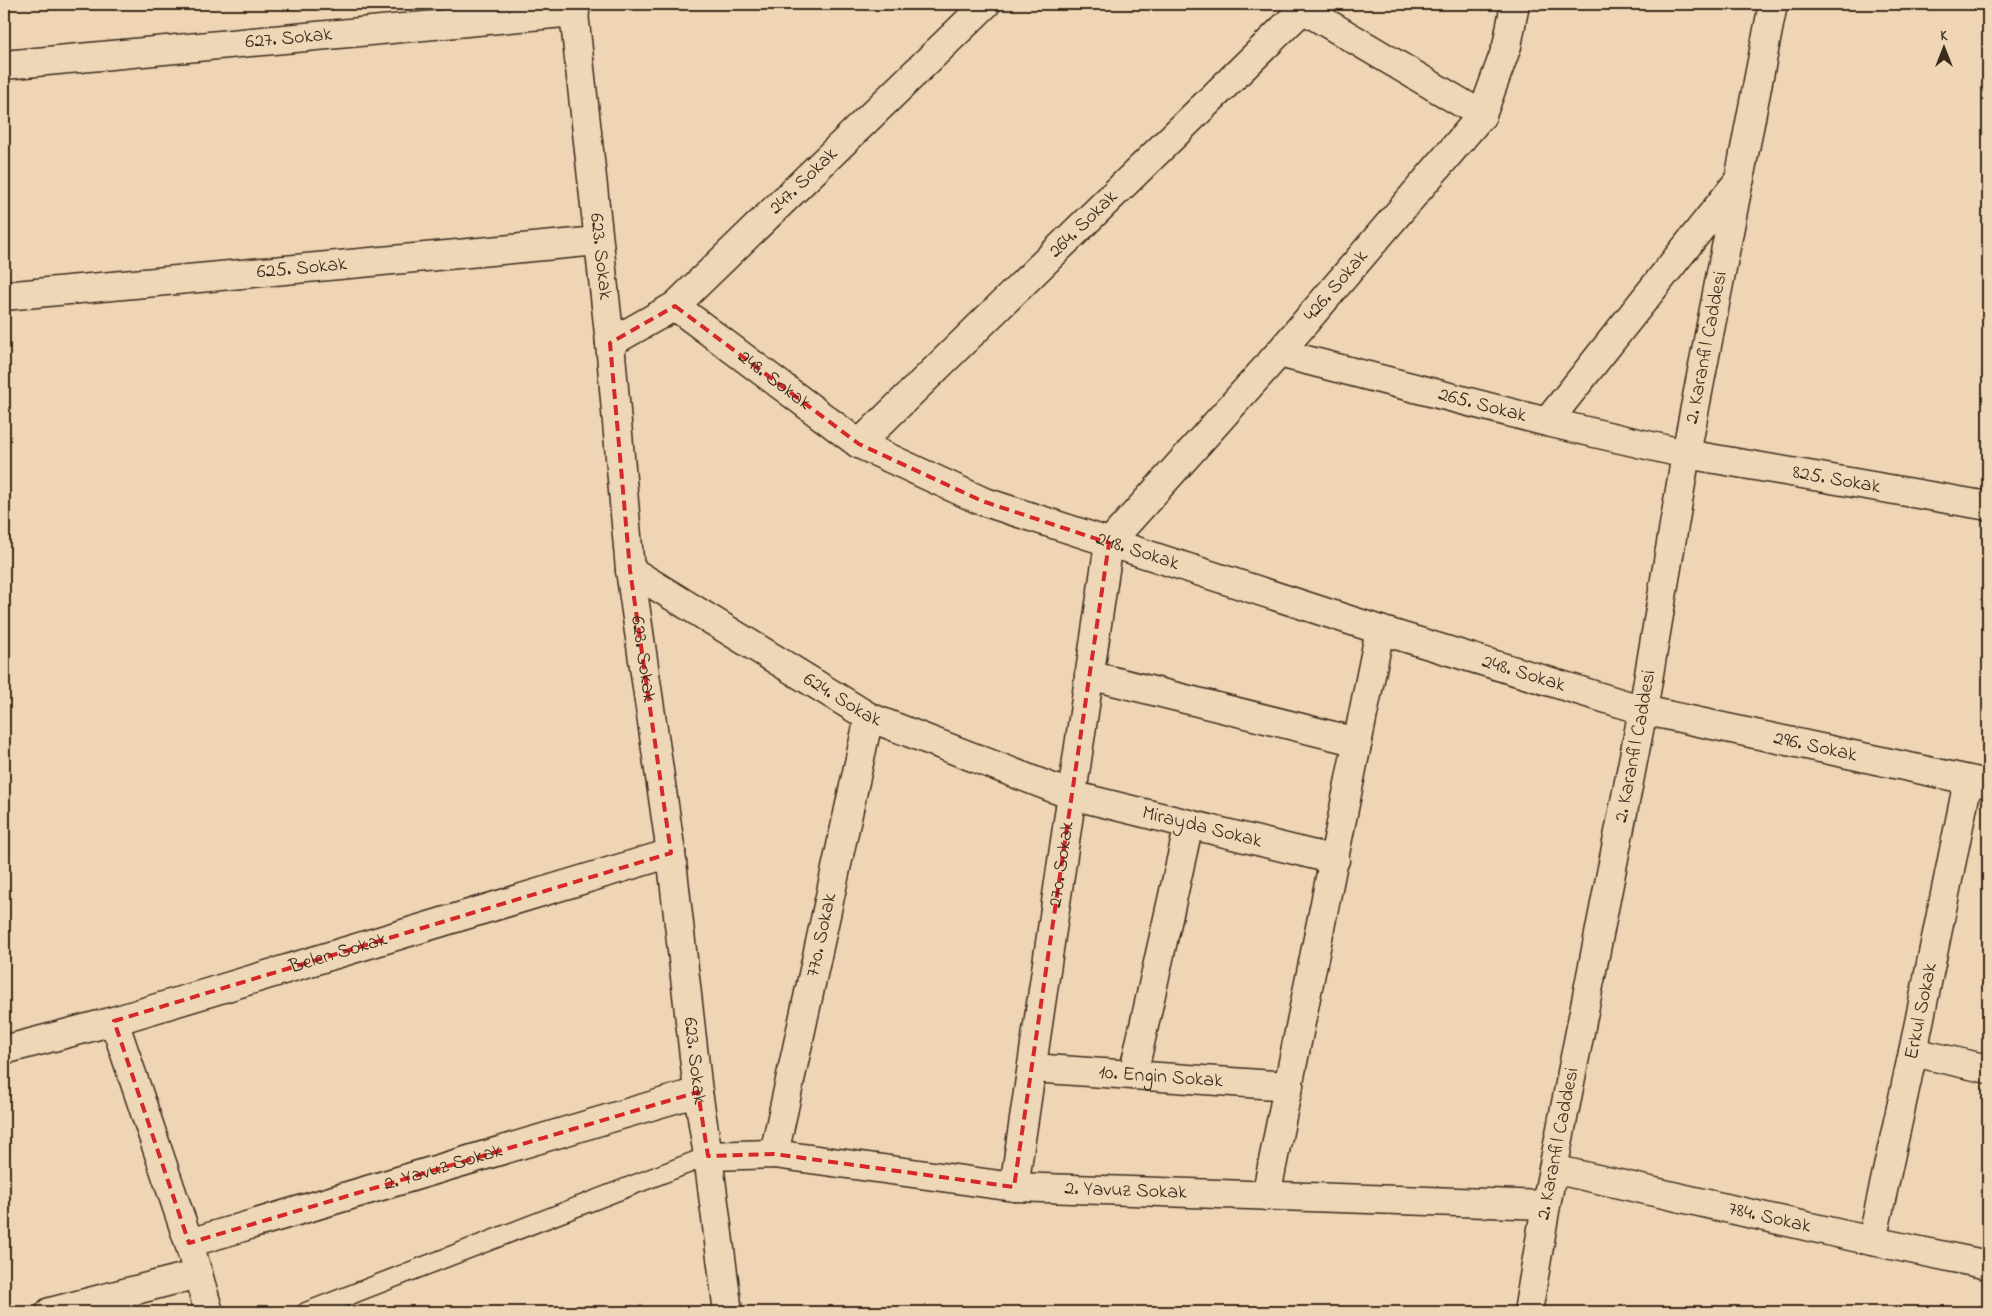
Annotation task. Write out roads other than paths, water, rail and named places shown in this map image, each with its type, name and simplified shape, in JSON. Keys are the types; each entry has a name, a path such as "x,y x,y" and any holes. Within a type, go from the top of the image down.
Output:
{"street":[{"name":"247. Sokak","path":"610,343 675,306 986,4"},
{"name":"426. Sokak","path":"1109,543 1279,352 1482,115 1507,46 1515,4"},
{"name":"2. Karanfil Caddesi","path":"1528,1312 1546,1205 1643,710 1686,454 1773,4"},
{"path":"1305,7 1482,115"},
{"name":"264. Sokak","path":"859,444 1305,7"},
{"name":"627. Sokak","path":"4,64 574,8"},
{"name":"623. Sokak","path":"574,8 610,343 630,570 671,852 698,1092 728,1312"},
{"name":"2. Karanfil Caddesi","path":"1547,422 1740,179"},
{"name":"625. Sokak","path":"4,296 598,241"},
{"name":"248. Sokak","path":"675,306 859,444 982,501 1380,630 1643,710"},
{"name":"265. Sokak","path":"1279,352 1547,422 1686,454"},
{"name":"825. Sokak","path":"1686,454 1988,506"},
{"name":"270. Sokak","path":"1014,1187 1109,543"},
{"name":"624. Sokak","path":"630,570 869,717 1071,795"},
{"path":"1266,1196 1380,630"},
{"path":"1089,675 1358,742"},
{"name":"296. Sokak","path":"1643,710 1978,782"},
{"name":"770. Sokak","path":"774,1154 869,717"},
{"name":"Erkul Sokak","path":"1872,1241 1913,1052 1978,782"},
{"name":"Mirayda Sokak","path":"1071,795 1335,860"},
{"path":"1133,1075 1189,824"},
{"name":"Belen Sokak","path":"4,1050 114,1021 671,852"},
{"path":"114,1021 189,1242 209,1312"},
{"path":"1913,1052 1988,1069"},
{"name":"10. Engin Sokak","path":"1032,1068 1289,1086"},
{"name":"2. Yavuz Sokak","path":"189,1242 698,1092"},
{"name":"2. Yavuz Sokak","path":"708,1156 774,1154 1014,1187 1546,1205"},
{"name":"784. Sokak","path":"1554,1169 1872,1241 1988,1265"},
{"path":"50,1312 198,1274"}],"lane":[{"path":"306,1312 708,1156"}]}
